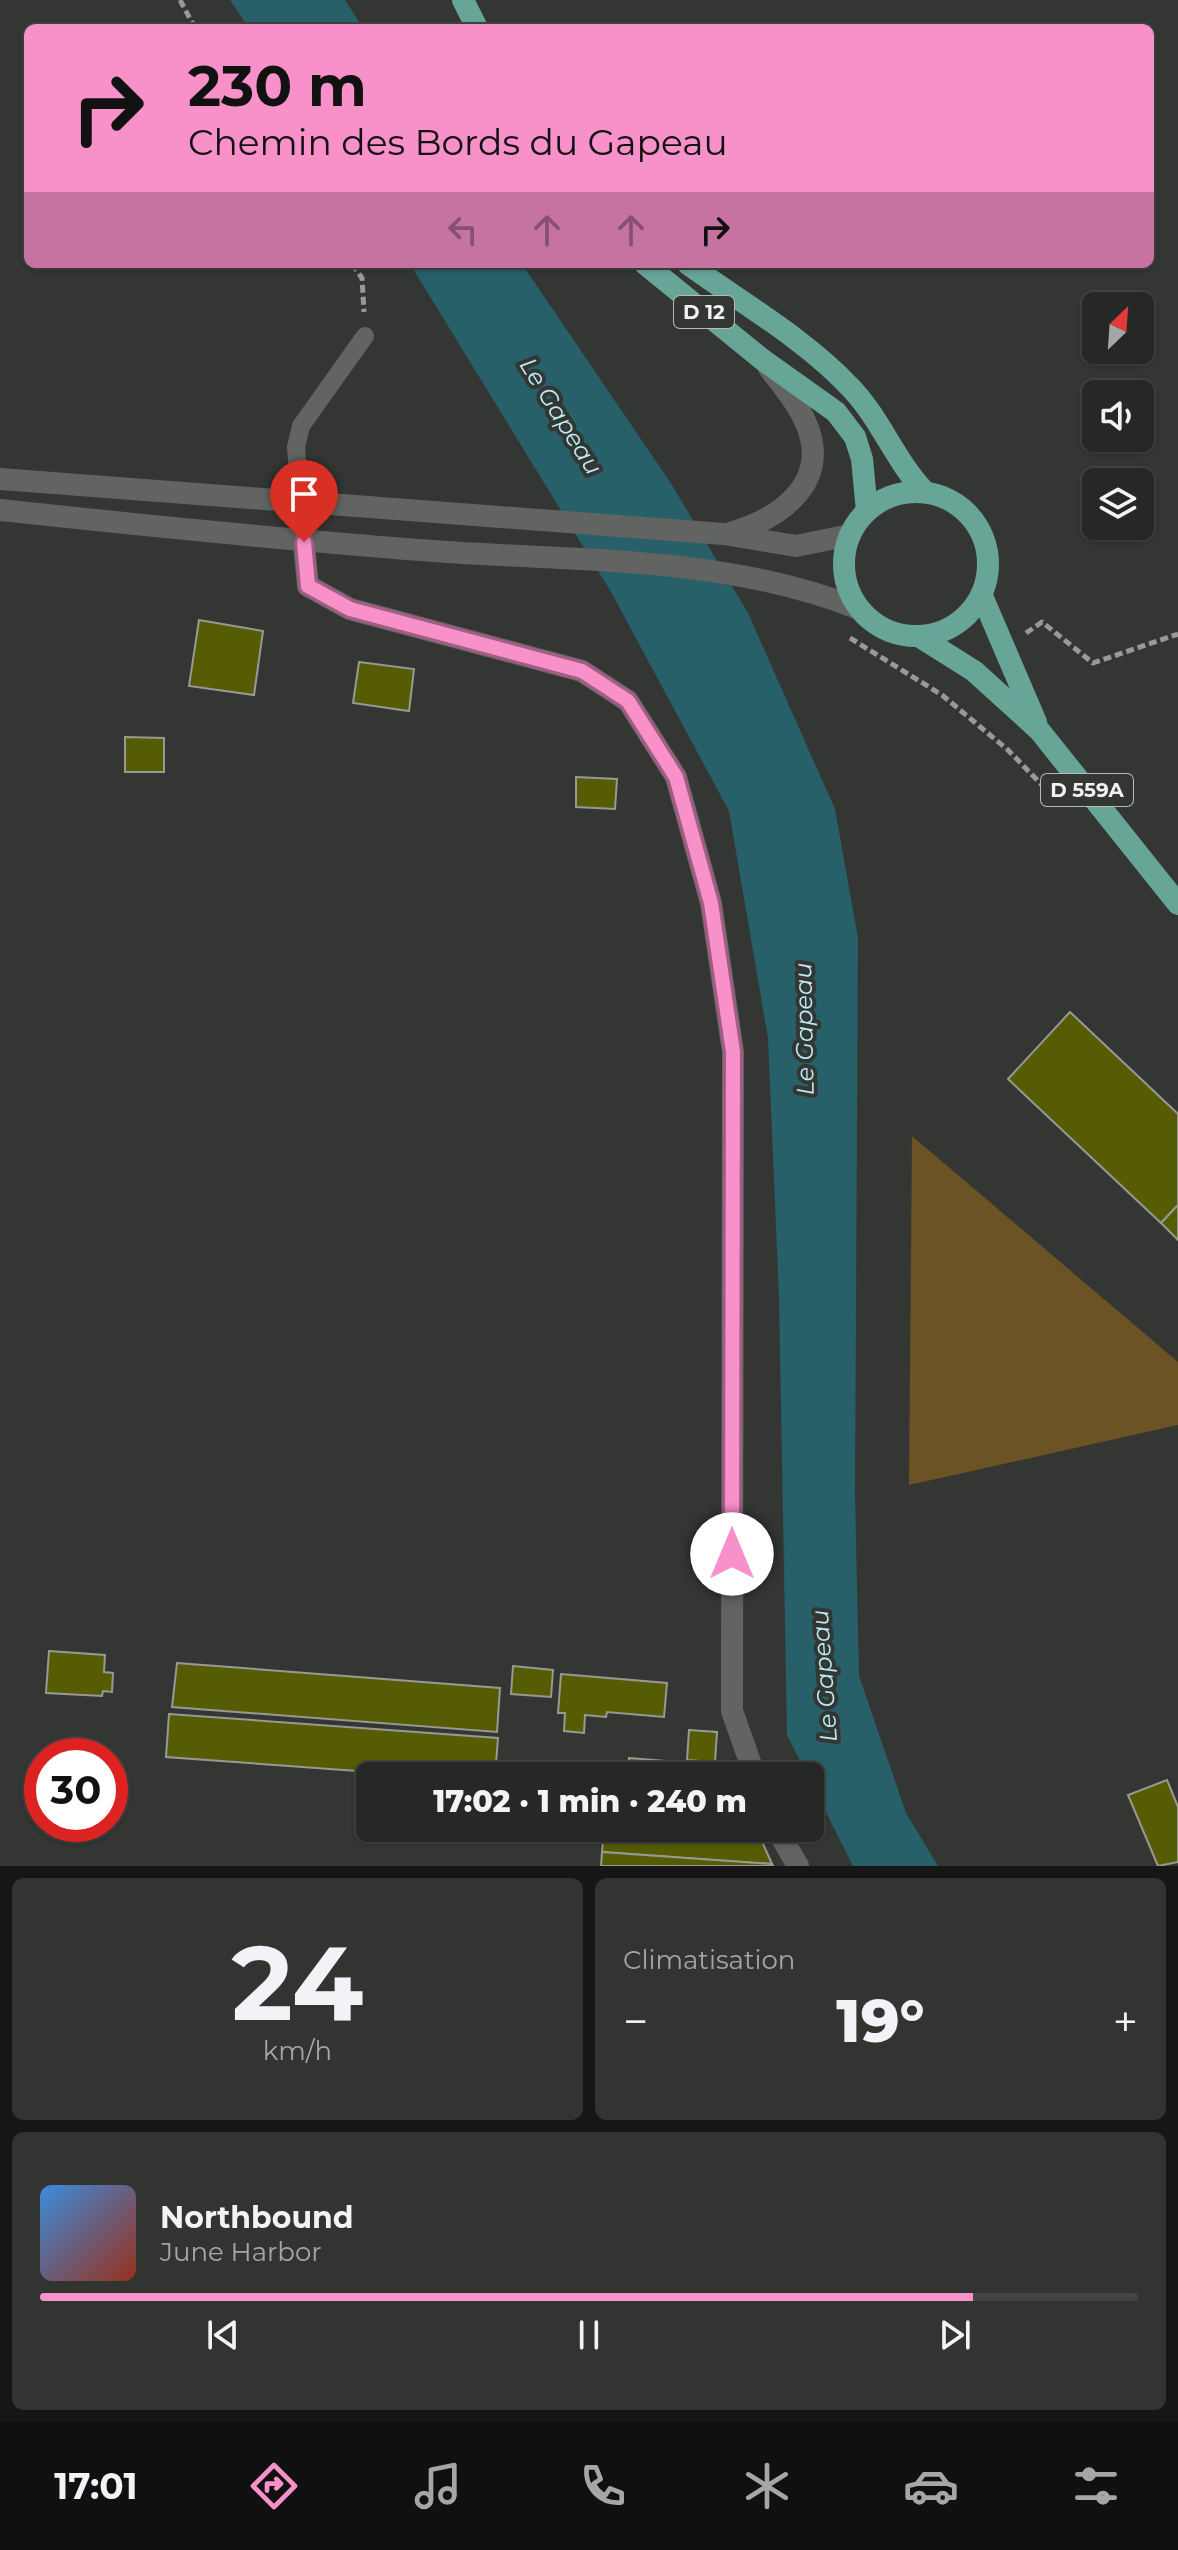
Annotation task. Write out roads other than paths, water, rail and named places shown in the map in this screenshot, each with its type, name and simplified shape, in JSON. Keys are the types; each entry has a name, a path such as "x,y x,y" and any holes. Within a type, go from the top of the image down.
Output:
{"main road":[{"path":"463,0 475,24"},
{"name":"D 12","path":"650,268 763,360"},
{"path":"0,510 304,542 558,555 751,577 830,597 859,609 876,624 897,634 920,637 957,625 982,596 989,562 985,542 976,524 962,508 925,492 904,470 877,420 850,387 810,352 694,268"},
{"path":"763,360 836,412 855,437 862,459 867,511"},
{"path":"724,534 764,523 782,511 790,504 807,476 812,450 809,432 793,399 763,360"},
{"path":"0,479 301,508 508,518 724,534 796,546 850,535"},
{"path":"859,609 844,573 850,535 867,511 884,499 925,492"},
{"path":"301,508 308,586 350,609 582,671 628,701 676,777 711,903 733,1052 732,1711 750,1762"},
{"name":"D 559A","path":"982,596 1039,730"},
{"name":"D 559A","path":"920,637 974,671 1039,730 1178,904"},
{"path":"784,1842 798,1866"}],"lane":[{"path":"301,508 296,447 301,426 365,336"}],"water":[{"path":"230,0 345,0 360,24 246,24"},
{"name":"Le Gapeau","path":"412,268 525,268 672,485 748,613 835,809 858,938 855,1494 859,1676 906,1813 938,1866 853,1866 824,1808 824,1762 801,1762 787,1735 779,1298 768,1038 729,811 611,592"}]}
